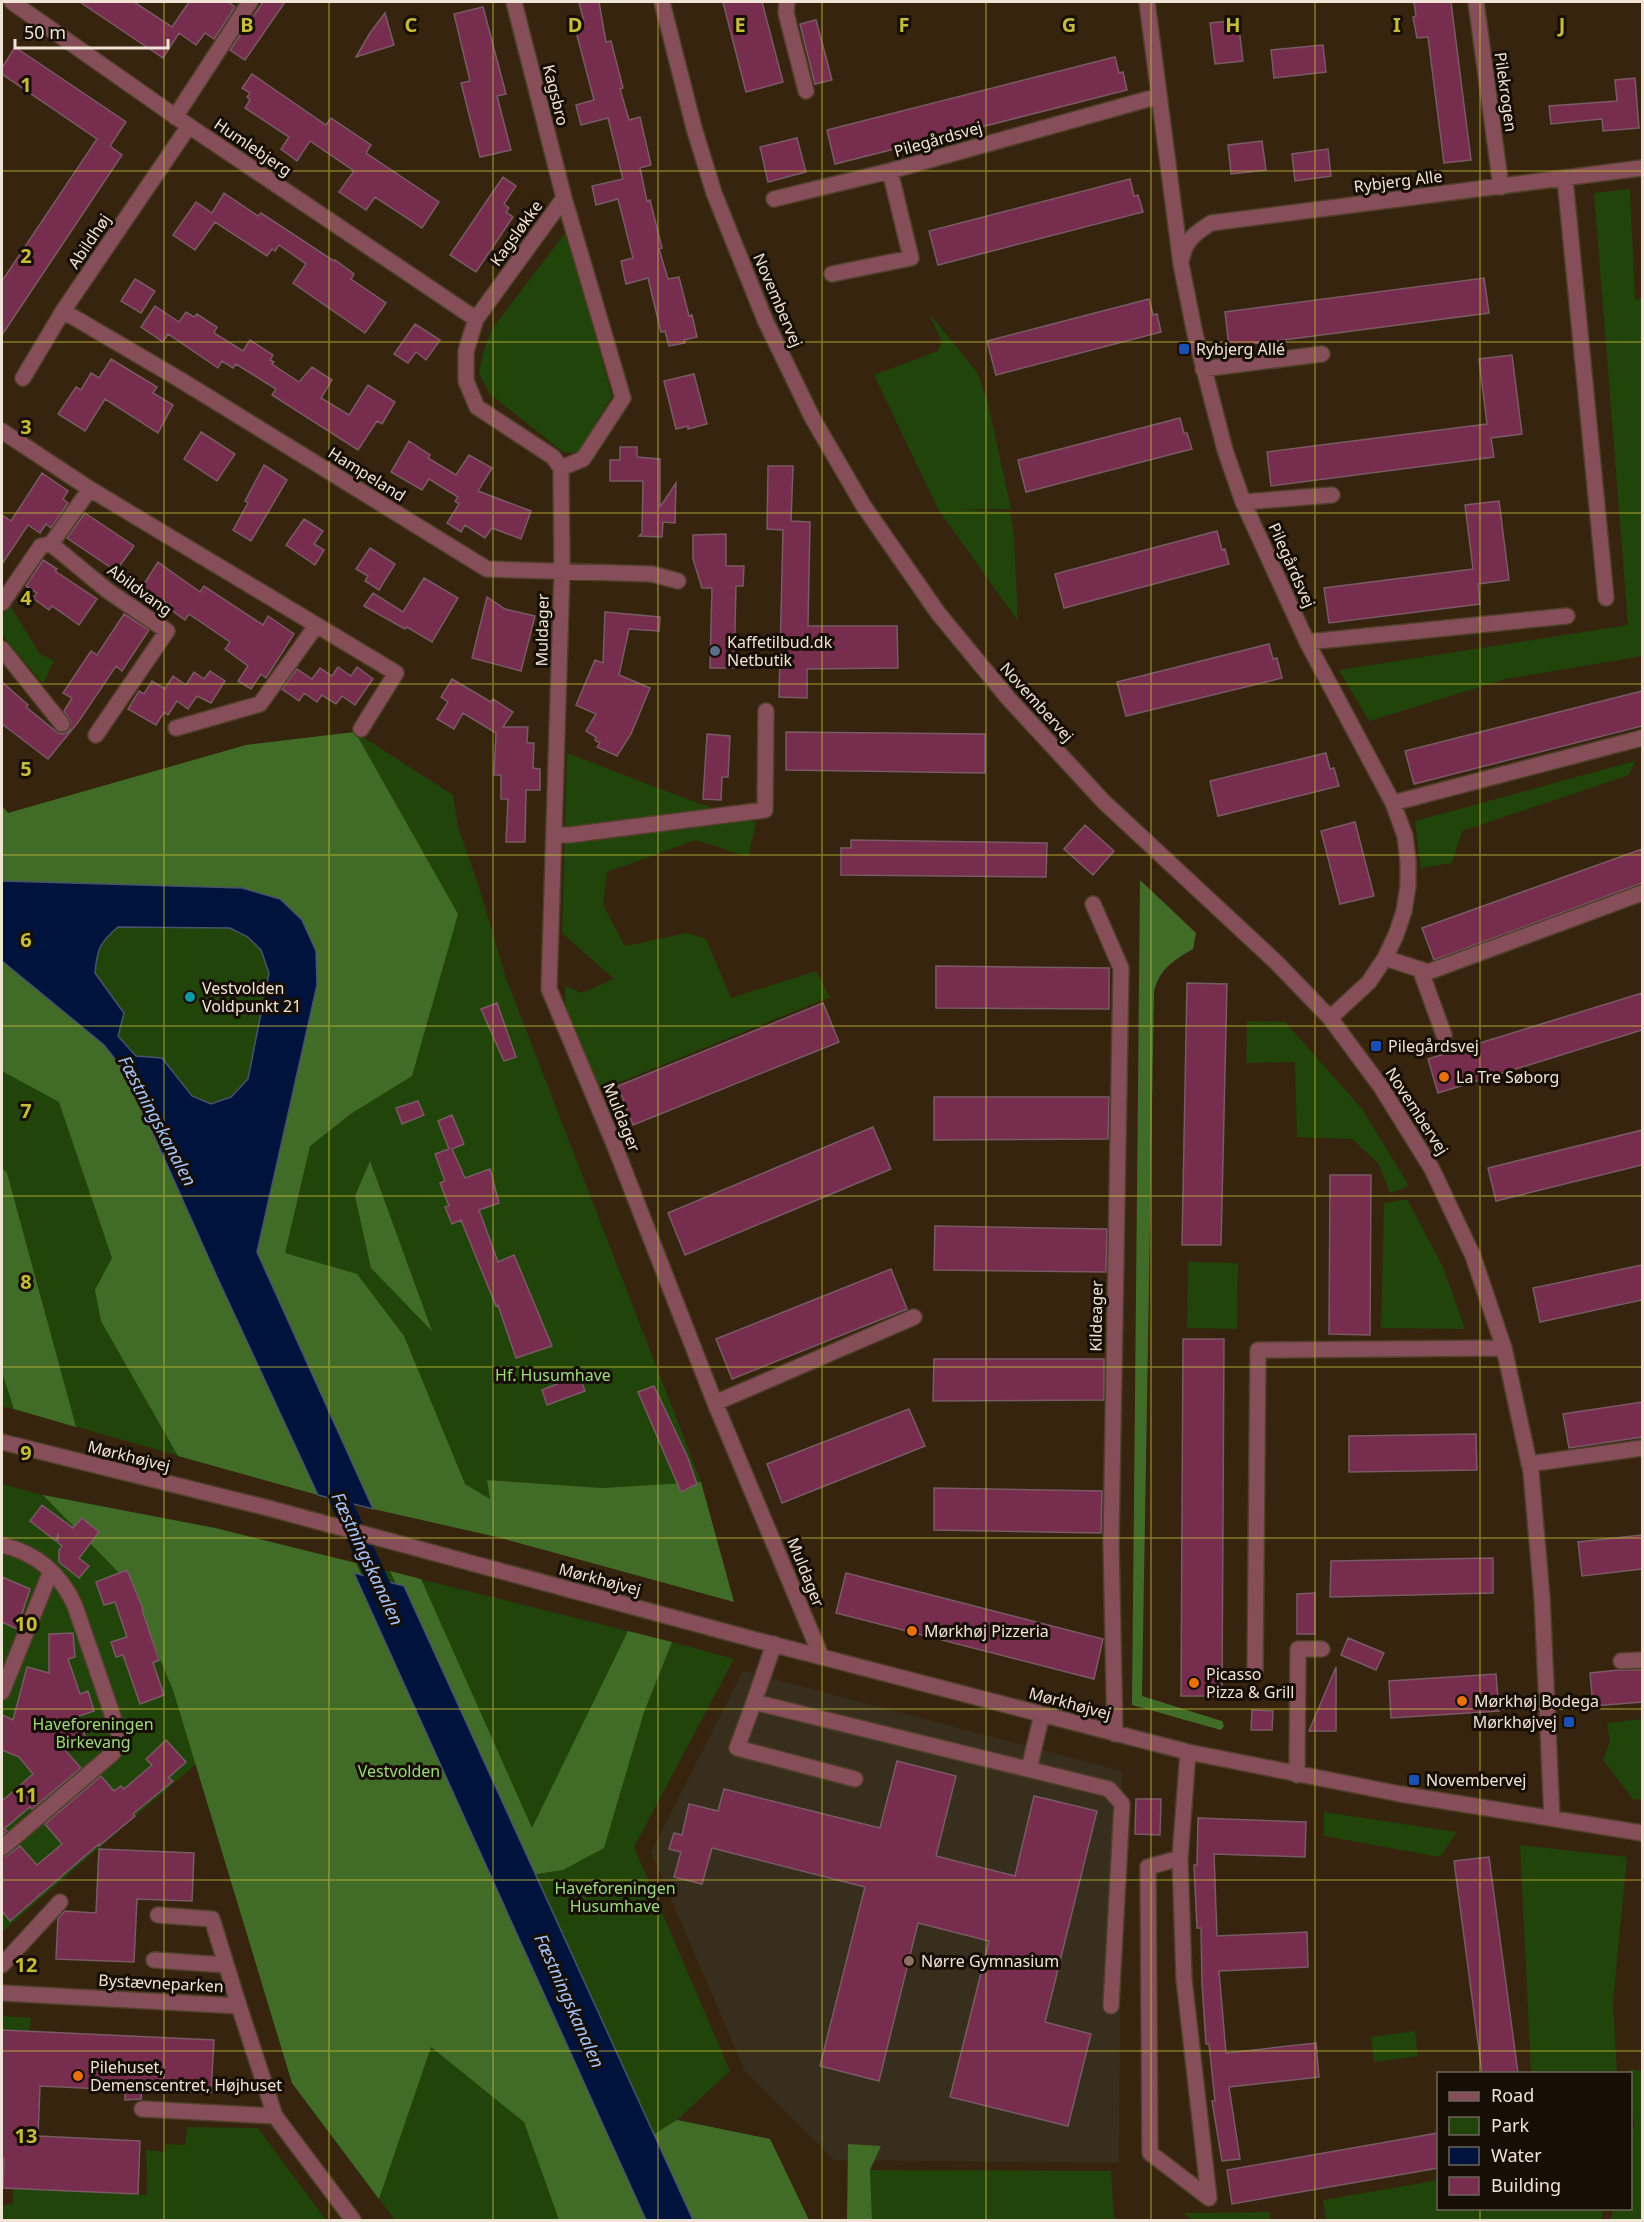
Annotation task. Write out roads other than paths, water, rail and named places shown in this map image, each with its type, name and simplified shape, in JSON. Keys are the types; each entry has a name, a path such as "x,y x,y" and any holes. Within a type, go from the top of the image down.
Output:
{"street":[{"name":"Humlebjerg","path":"12,2 175,117 476,319"},
{"path":"175,117 250,2"},
{"name":"Kagsbro","path":"514,2 564,198"},
{"name":"Novembervej","path":"662,2 694,128 714,193 765,320 813,419 863,505 938,613 1008,698 1104,802 1276,963 1330,1018 1381,1087 1432,1169 1473,1256 1504,1348 1529,1464 1542,1597 1552,1818"},
{"path":"787,2 786,13 806,91"},
{"name":"Pilegårdsvej","path":"1147,2 1180,264 1203,369 1225,450 1243,502 1307,642 1393,803 1405,836 1408,886 1396,935 1386,958 1369,982 1330,1018"},
{"name":"Pilekrogen","path":"1476,2 1501,187"},
{"name":"Pilegårdsvej","path":"832,274 911,258 890,171 1159,96"},
{"name":"Abildhøj","path":"23,378 63,310 189,126"},
{"name":"Rybjerg Alle","path":"1180,264 1183,249 1195,232 1211,224 1642,168"},
{"path":"774,199 890,171"},
{"path":"1565,178 1606,598"},
{"name":"Kagsløkke","path":"564,198 623,398 583,459 561,468 553,457 477,407 465,381 466,351 476,319 564,198"},
{"name":"Hampeland","path":"63,310 487,569 652,574 678,582"},
{"path":"1203,369 1322,354"},
{"path":"2,431 90,489 396,673 361,729"},
{"path":"561,468 561,571"},
{"path":"2,603 41,546 51,544 90,489"},
{"name":"Pilegårdsvej","path":"1243,502 1332,495"},
{"name":"Abildvang","path":"51,544 108,591 167,631 96,735"},
{"name":"Muldager","path":"561,571 549,989 614,1144 715,1403 821,1656"},
{"path":"1307,642 1567,616"},
{"path":"176,728 260,704 316,626"},
{"path":"2,649 62,724"},
{"path":"554,835 765,810 766,711"},
{"path":"1393,803 1642,738"},
{"path":"1386,958 1428,972 1642,893"},
{"name":"Kildeager","path":"1092,904 1121,968 1111,1542 1115,1734"},
{"path":"1420,969 1444,1035"},
{"path":"715,1403 914,1317"},
{"path":"1255,1672 1258,1350 1504,1348"},
{"name":"Mørkhøjvej","path":"2,1442 294,1515 1188,1752 1400,1794 1642,1833"},
{"path":"1529,1464 1642,1448"},
{"path":"2,1545 29,1554 51,1571 67,1588 120,1737 113,1753 2,1848"},
{"path":"2,1692 51,1571"},
{"path":"774,1644 737,1748 855,1779"},
{"path":"1297,1775 1298,1649 1322,1649"},
{"path":"1621,1661 1642,1659"},
{"path":"754,1702 1109,1789 1122,1804 1111,2006"},
{"path":"1029,1769 1042,1714"},
{"path":"1180,1858 1149,1867 1150,2153 1209,2198 1184,1979 1180,1858 1188,1752"},
{"path":"2,1965 60,1902"},
{"path":"158,1915 212,1919 239,2006"},
{"path":"154,1960 226,1965"},
{"name":"Bystævneparken","path":"2,1993 239,2006 275,2116 353,2220"},
{"path":"142,2109 275,2116"}],"water":[{"path":"2,881 242,888 280,899 302,920 316,951 317,985 257,1252 373,1509 318,1495 126,1073 104,1045 2,961","holes":["118,927 230,928 248,937 261,950 269,973 248,1079 231,1097 211,1104 192,1096 162,1058 136,1056 118,1036 124,1013 95,973 100,947"]},
{"path":"354,1573 404,1586 693,2220 646,2220"}],"waterway":[{"name":"Fæstningskanalen","path":"329,1476 389,1605"}],"place":[{"name":"Rybjerg Allé","path":"1184,349"},
{"name":"Kaffetilbud.dk Netbutik","path":"715,651"},
{"name":"Vestvolden Voldpunkt 21","path":"190,997"},
{"name":"Pilegårdsvej","path":"1376,1046"},
{"name":"La Tre Søborg","path":"1444,1077"},
{"name":"Mørkhøj Pizzeria","path":"912,1631"},
{"name":"Picasso Pizza & Grill","path":"1194,1683"},
{"name":"Mørkhøj Bodega","path":"1462,1701"},
{"name":"Mørkhøjvej","path":"1569,1722"},
{"name":"Novembervej","path":"1414,1780"},
{"name":"Nørre Gymnasium","path":"909,1961"},
{"name":"Pilehuset, Demenscentret, Højhuset","path":"78,2076"}],"park label":[{"name":"Hf. Husumhave","path":"553,1375"},
{"name":"Haveforeningen Birkevang","path":"93,1733"},
{"name":"Vestvolden","path":"399,1771"},
{"name":"Haveforeningen Husumhave","path":"615,1897"}]}
